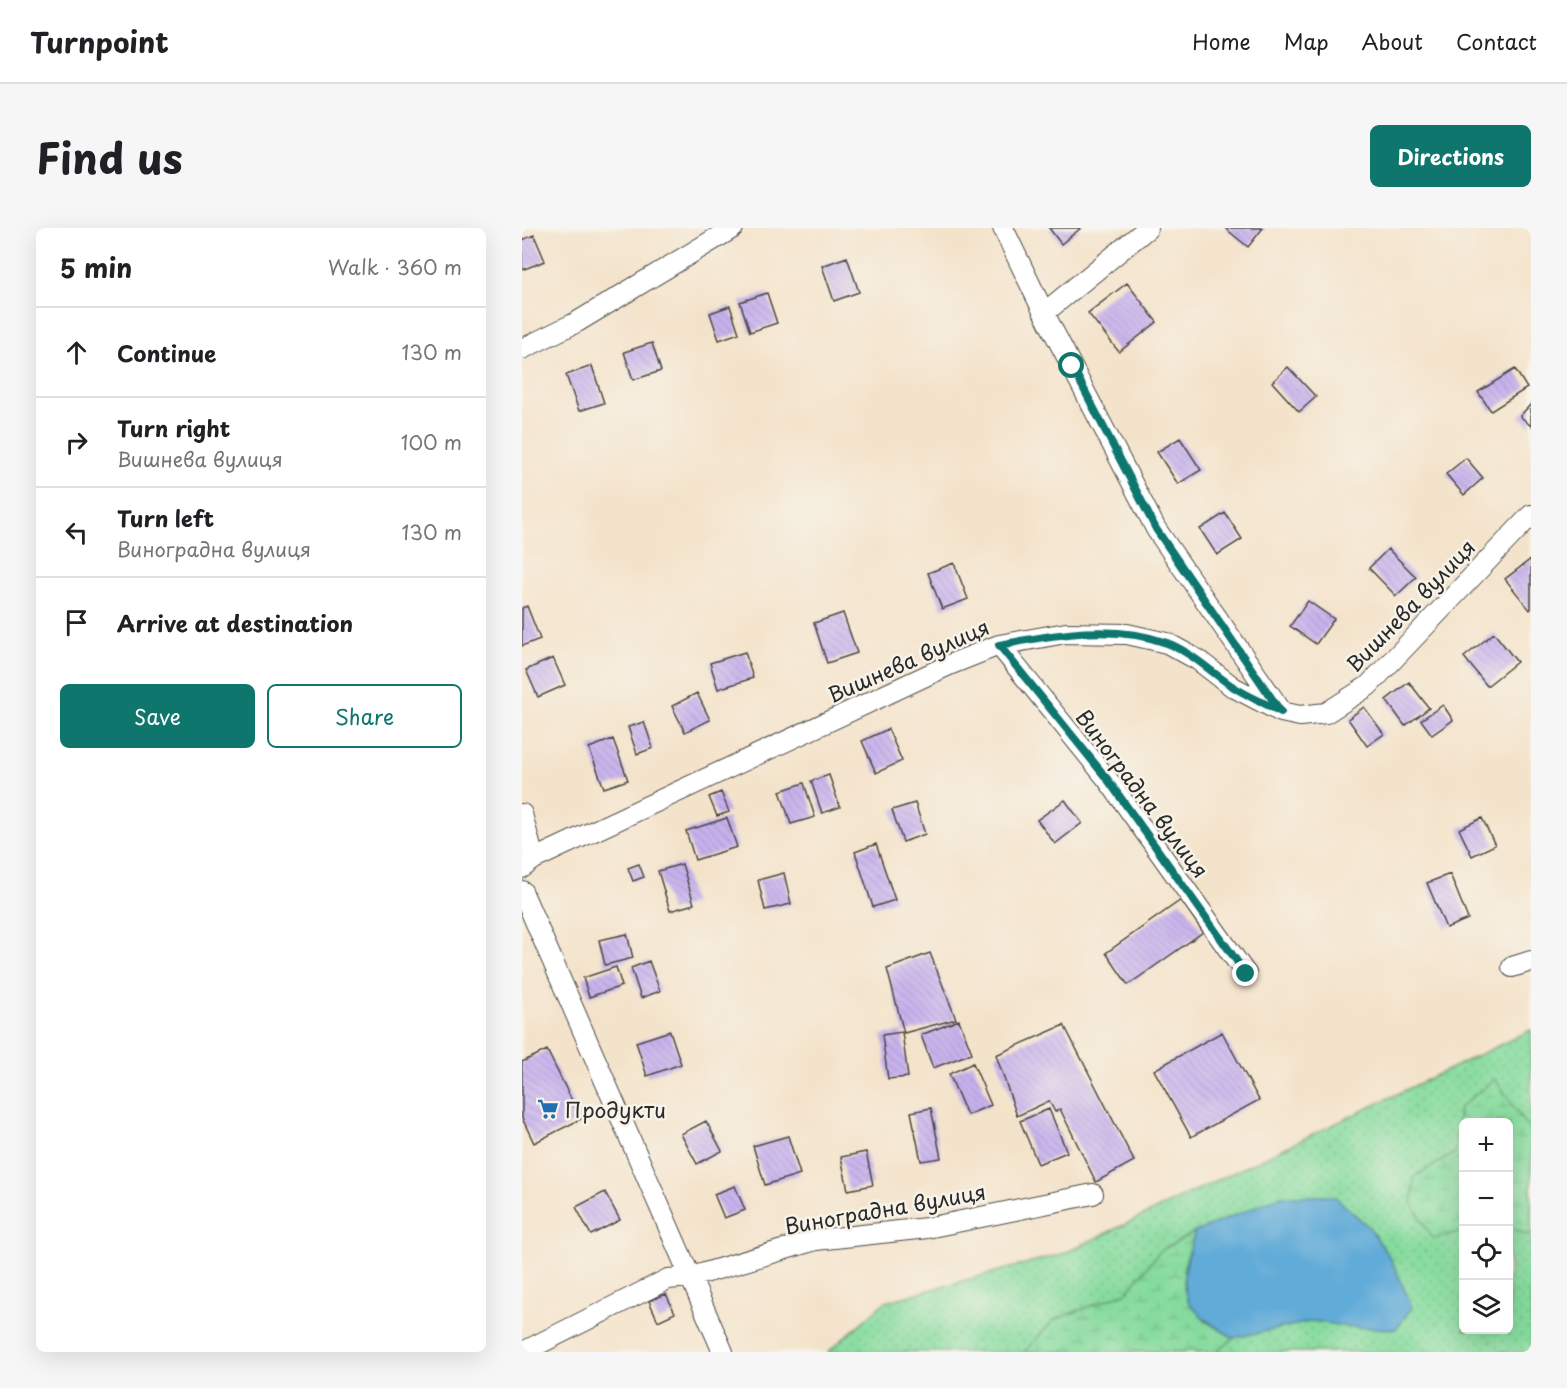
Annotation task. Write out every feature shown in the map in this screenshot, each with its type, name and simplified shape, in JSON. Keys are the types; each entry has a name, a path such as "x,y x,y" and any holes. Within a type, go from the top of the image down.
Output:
{"street":[{"path":"522,349 577,322 734,228"},
{"path":"1003,228 1044,313 1156,529 1281,712"},
{"path":"1044,313 1148,228"},
{"name":"Вишнева вулиця","path":"528,863 949,664 999,645 1066,633 1127,634 1167,643 1198,660 1233,687 1281,712 1300,716 1326,713 1368,686 1531,515"},
{"name":"Виноградна вулиця","path":"999,645 1108,780 1246,974"},
{"path":"522,814 528,863"},
{"path":"522,891 723,1352"},
{"path":"1512,967 1531,960"},
{"name":"Виноградна вулиця","path":"523,1352 668,1279 691,1277 816,1240 927,1228 1093,1194"}],"green space":[{"path":"1531,1030 1531,1352 828,1352 885,1302 1065,1253"},
{"path":"1495,1079 1531,1130 1531,1237 1513,1228 1513,1118 1459,1118 1459,1232 1433,1239 1412,1204 1414,1177 1455,1153 1459,1108"},
{"path":"1195,1232 1183,1270 1205,1321 1234,1338 1217,1352 1024,1352 1054,1320 1127,1292 1160,1251"}],"water":[{"path":"1281,1196 1334,1196 1369,1227 1391,1259 1412,1307 1396,1329 1349,1327 1314,1321 1234,1338 1201,1316 1192,1306 1186,1296 1184,1284 1185,1270 1195,1232"}],"building":[{"path":"1049,228 1081,228 1061,244"},
{"path":"1225,228 1263,228 1248,247"},
{"path":"534,235 545,261 522,270 522,240"},
{"path":"847,257 859,292 834,301 822,266"},
{"path":"1127,283 1157,322 1119,352 1088,313"},
{"path":"767,293 777,323 750,332 740,302"},
{"path":"730,306 739,333 719,340 710,313"},
{"path":"652,343 661,371 633,380 624,352"},
{"path":"592,366 604,403 579,411 566,375"},
{"path":"1288,367 1316,397 1299,412 1272,382"},
{"path":"1515,369 1527,388 1491,411 1478,392"},
{"path":"1531,404 1531,426 1520,416"},
{"path":"1180,438 1201,470 1178,484 1157,452"},
{"path":"1466,458 1483,478 1464,495 1446,474"},
{"path":"1225,513 1242,539 1217,555 1200,529"},
{"path":"1388,549 1416,577 1396,596 1369,568"},
{"path":"1531,559 1531,609 1530,610 1505,579"},
{"path":"954,563 968,599 942,609 928,573"},
{"path":"1308,601 1334,619 1316,644 1290,626"},
{"path":"527,606 540,639 522,646 522,608"},
{"path":"843,613 857,653 827,663 814,623"},
{"path":"1494,633 1517,662 1487,686 1464,657"},
{"path":"745,652 753,678 718,689 710,663"},
{"path":"553,658 565,685 538,697 526,670"},
{"path":"1409,682 1429,708 1405,726 1386,700"},
{"path":"697,693 710,720 685,732 672,706"},
{"path":"1443,705 1453,720 1432,735 1421,720"},
{"path":"1364,707 1384,734 1367,746 1348,719"},
{"path":"644,722 653,748 637,754 628,727"},
{"path":"888,729 902,761 876,773 862,741"},
{"path":"613,739 628,780 604,788 589,748"},
{"path":"829,775 840,807 822,813 811,781"},
{"path":"804,783 815,817 791,824 780,791"},
{"path":"721,792 729,812 717,816 709,797"},
{"path":"1065,800 1082,823 1055,844 1037,820"},
{"path":"915,803 925,834 903,842 892,810"},
{"path":"727,818 737,847 695,860 686,831"},
{"path":"1482,818 1495,845 1472,856 1459,829"},
{"path":"876,844 895,900 873,907 855,852"},
{"path":"639,864 644,877 633,881 628,868"},
{"path":"682,864 694,904 670,911 658,871"},
{"path":"784,873 791,904 765,910 758,880"},
{"path":"1450,874 1468,919 1446,928 1427,883"},
{"path":"1181,900 1203,932 1128,985 1106,953"},
{"path":"627,934 633,958 605,965 599,940"},
{"path":"930,953 956,1019 904,1033 887,969"},
{"path":"649,961 660,991 641,998 631,968"},
{"path":"616,967 622,986 589,997 583,978"},
{"path":"959,1020 972,1053 933,1068 921,1035"},
{"path":"1064,1025 1134,1161 1096,1182 1060,1109 1055,1112 1049,1101 1017,1116 996,1055"},
{"path":"670,1031 681,1064 647,1076 636,1042"},
{"path":"902,1032 908,1077 888,1079 882,1035"},
{"path":"1222,1032 1259,1100 1191,1137 1154,1070"},
{"path":"547,1050 581,1119 534,1143 522,1118 522,1062"},
{"path":"973,1063 991,1105 967,1115 949,1074"},
{"path":"931,1108 941,1158 921,1161 911,1112"},
{"path":"1049,1109 1067,1152 1038,1164 1020,1121"},
{"path":"706,1121 722,1151 697,1164 681,1134"},
{"path":"788,1136 800,1174 765,1185 753,1146"},
{"path":"866,1152 873,1185 848,1190 841,1157"},
{"path":"735,1186 745,1210 724,1218 714,1194"},
{"path":"605,1192 620,1220 591,1235 576,1207"},
{"path":"666,1294 675,1313 658,1321 649,1301"}],"place":[{"name":"Продукти","path":"548,1109"}],"route":[{"path":"1072,366 1156,529 1281,712 1233,687 1198,660 1167,643 1127,634 1066,633 999,645 1108,780 1246,974"}]}
